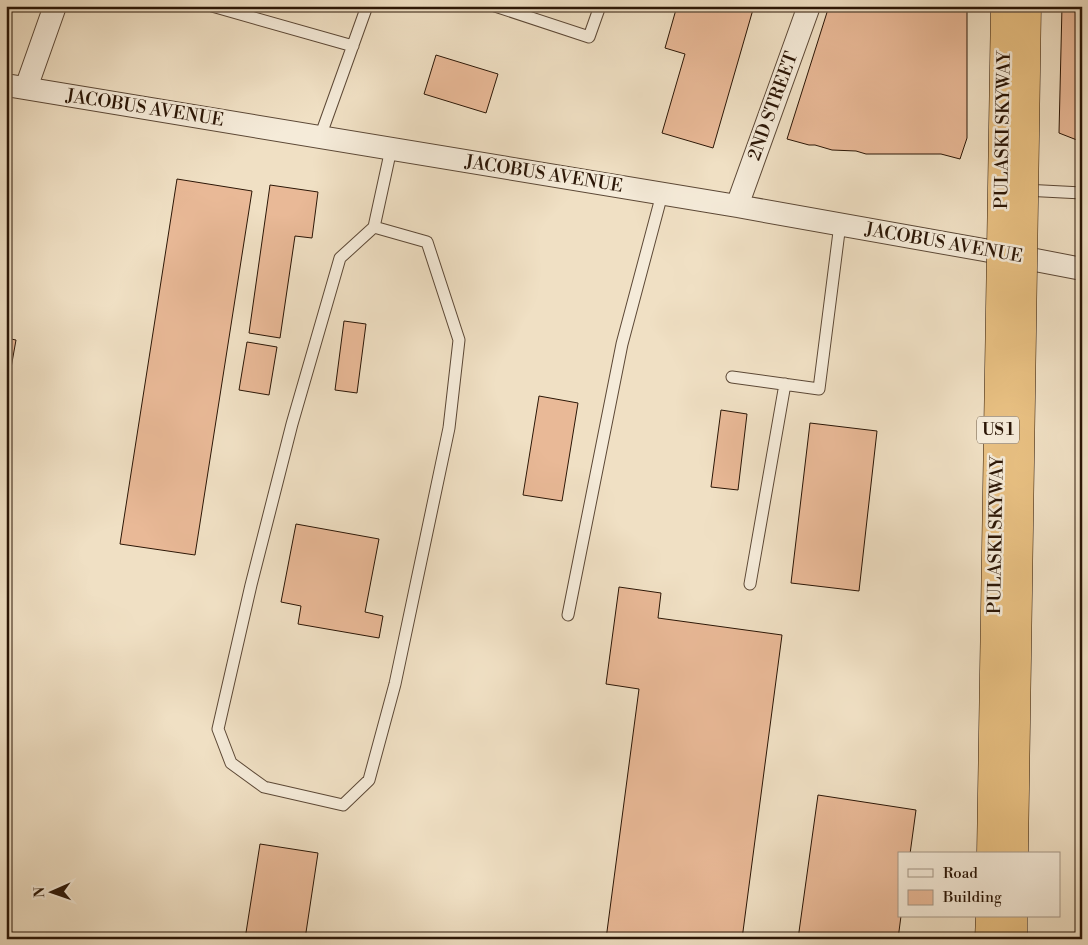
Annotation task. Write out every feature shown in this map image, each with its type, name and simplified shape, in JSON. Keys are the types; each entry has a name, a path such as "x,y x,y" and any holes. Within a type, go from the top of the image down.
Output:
{"highway":[{"name":"PULASKI SKYWAY","path":"991,852 1005,6"},
{"name":"PULASKI SKYWAY","path":"1014,852 1027,6"},
{"path":"990,918 990,939"},
{"path":"1013,918 1013,939"}],"street":[{"path":"16,86 55,6"},
{"name":"2ND STREET","path":"737,206 809,6"},
{"name":"JACOBUS AVENUE","path":"16,86 737,206 1082,269"}],"lane":[{"path":"212,6 353,46"},
{"path":"320,137 367,6"},
{"path":"494,6 589,37 600,6"},
{"path":"374,227 428,242 459,340 449,428 395,684 369,780 343,805 264,787 231,763 218,729 251,585 292,424 340,258 374,227 391,149"},
{"path":"998,189 1082,193"},
{"path":"568,615 622,344 662,194"},
{"path":"732,378 819,389 840,224"},
{"path":"750,584 785,384"}],"building":[{"path":"677,6 754,6 713,148 662,133 685,54 665,48"},
{"path":"829,6 967,6 967,138 960,159 941,154 866,154 856,151 832,150 787,139"},
{"path":"1062,6 1082,6 1082,142 1059,133"},
{"path":"436,55 498,74 486,113 424,94"},
{"path":"177,179 252,191 195,555 120,544"},
{"path":"270,185 318,192 312,238 295,236 280,338 249,333"},
{"path":"344,321 366,324 357,393 335,390"},
{"path":"6,338 16,340 6,396"},
{"path":"247,342 277,347 269,395 239,390"},
{"path":"539,396 578,403 562,501 523,495"},
{"path":"721,410 747,414 738,490 711,487"},
{"path":"810,423 877,431 859,591 791,583"},
{"path":"296,524 379,539 365,612 383,616 379,638 298,624 301,606 281,602"},
{"path":"619,587 661,593 658,618 782,635 742,939 606,939 639,689 606,684"},
{"path":"818,795 916,810 910,852 898,852 898,918 901,918 898,939 798,939"},
{"path":"260,844 318,853 305,939 245,939"}]}
